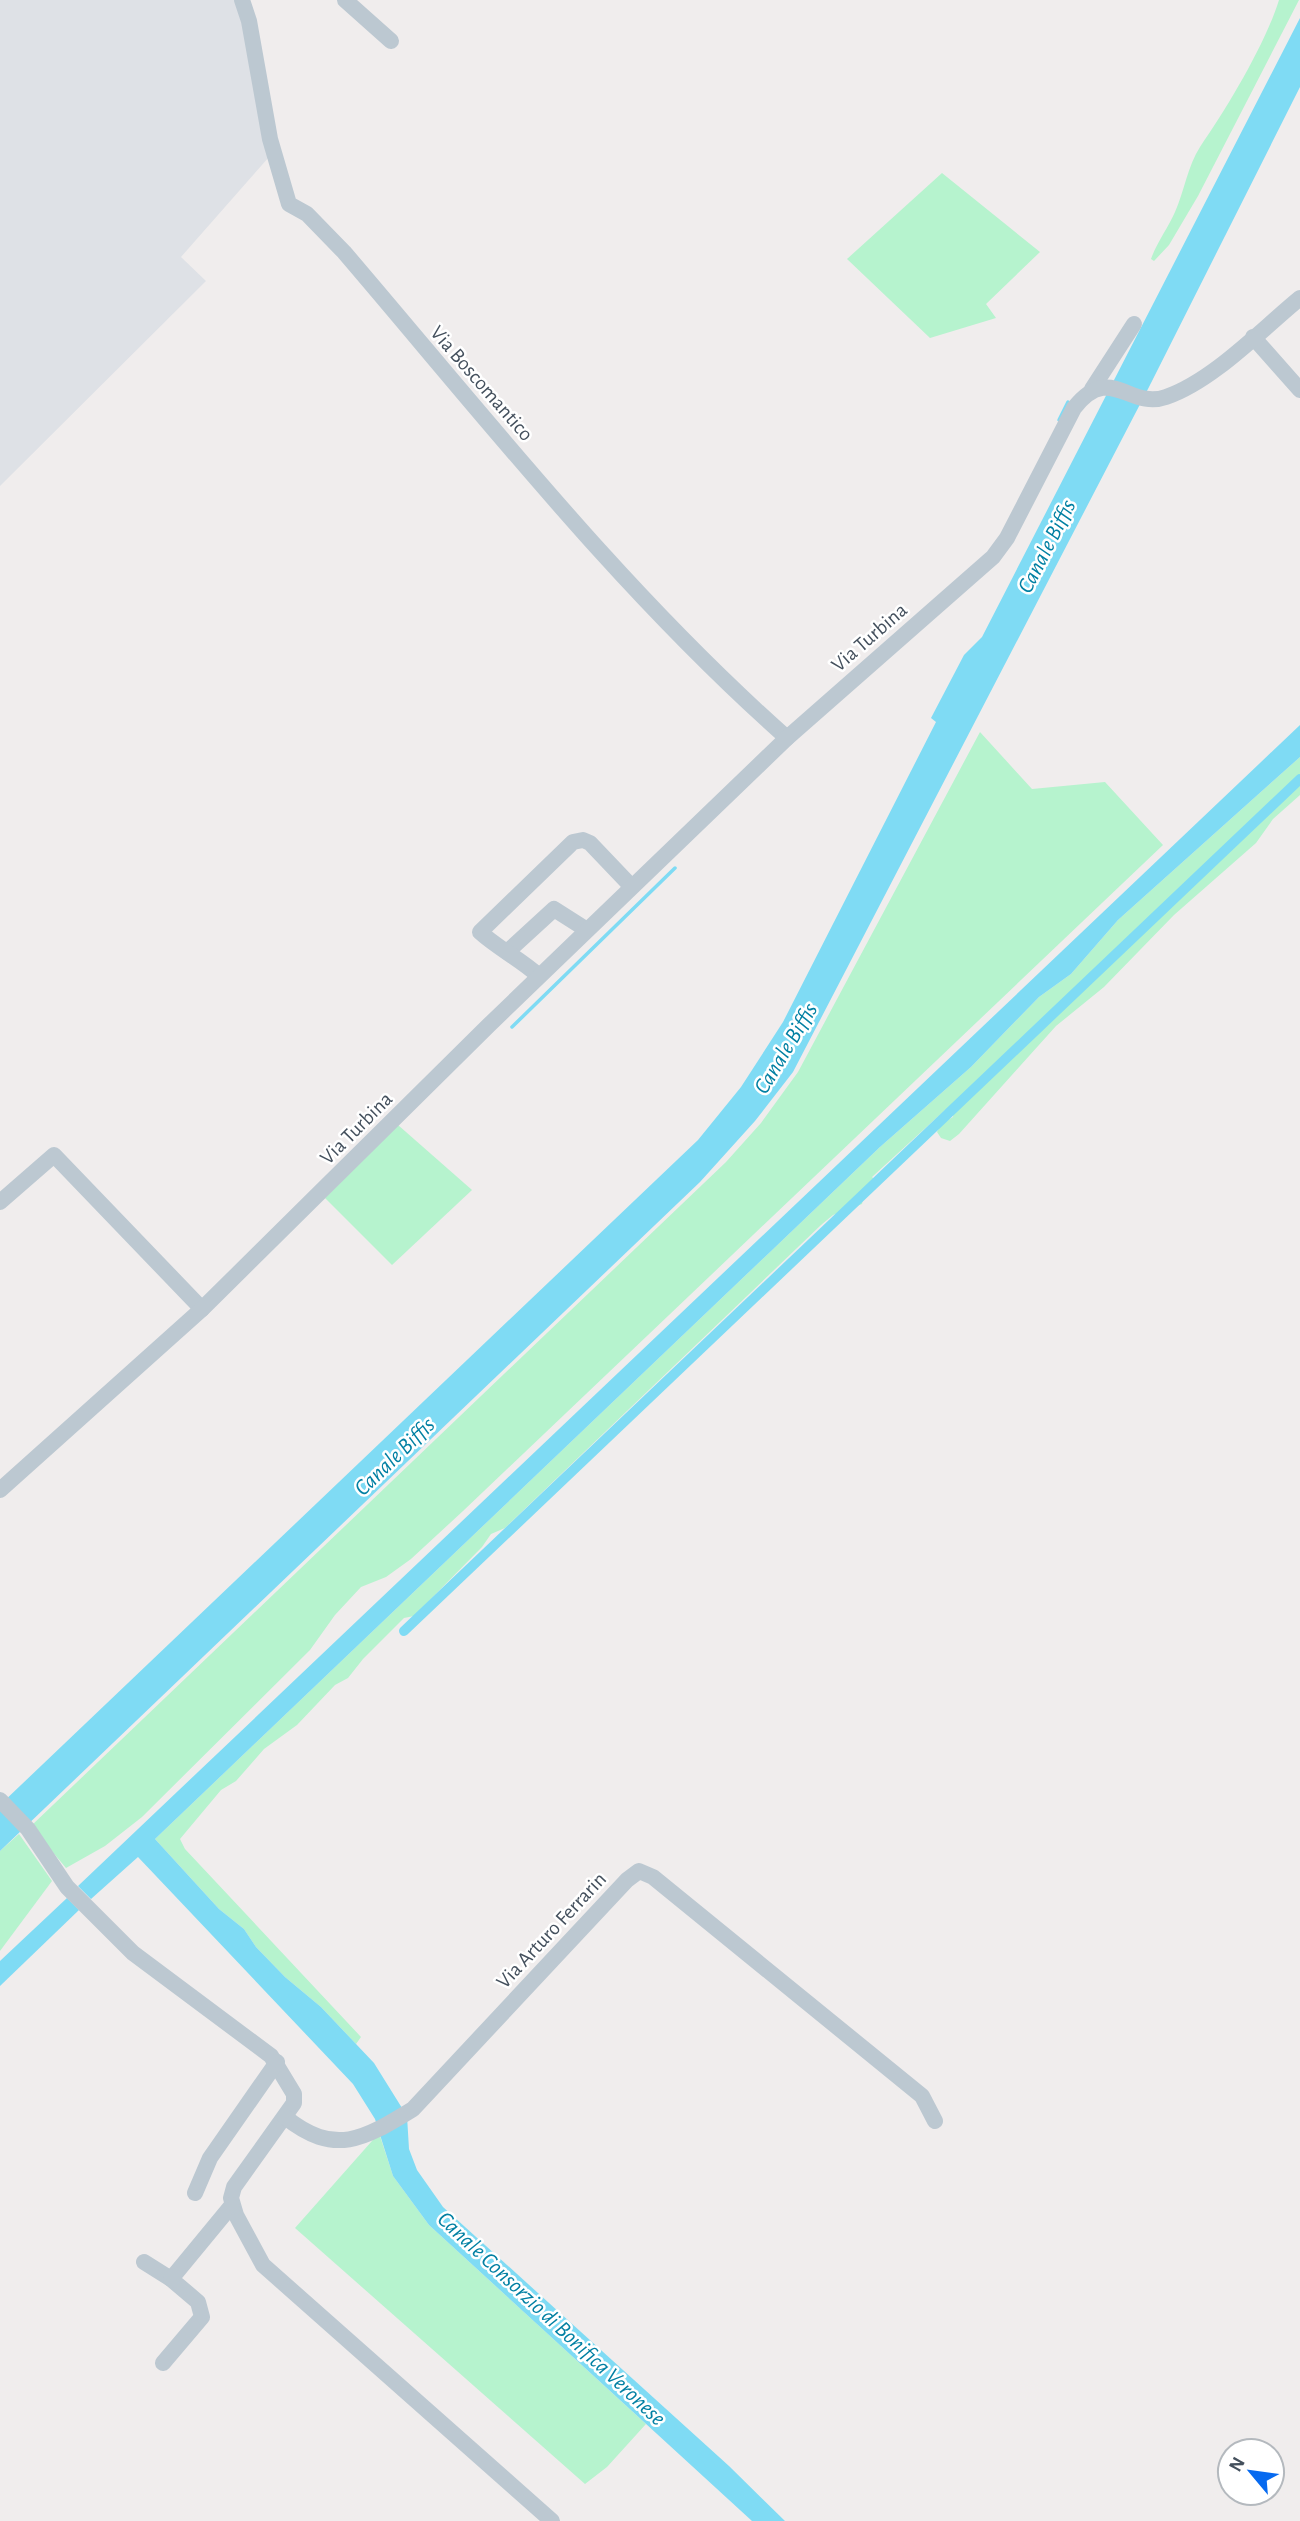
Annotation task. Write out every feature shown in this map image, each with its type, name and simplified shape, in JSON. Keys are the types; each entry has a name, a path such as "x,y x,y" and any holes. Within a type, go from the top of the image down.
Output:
{"street":[{"path":"345,0 391,41"},
{"name":"Via Boscomantico","path":"246,1 270,139 289,204 307,214 344,252 578,526 736,693 787,738"},
{"path":"1097,388 1155,398 1187,388 1300,298"},
{"name":"Via Turbina","path":"0,1490 202,1310 587,929 787,738 993,557 1007,538 1074,408 1097,388 1134,324"},
{"path":"1254,337 1300,390"},
{"path":"539,976 518,956 507,952 480,932 573,842 583,840 590,843 631,886"},
{"path":"507,952 554,909 587,929"},
{"path":"0,1202 54,1154 202,1310"},
{"path":"0,1800 28,1829 68,1887 93,1913 133,1953 276,2062 293,2094 294,2103 234,2187 232,2205 171,2278"},
{"name":"Via Arturo Ferrarin","path":"285,2117 301,2130 330,2141 344,2142 375,2132 413,2109 626,1880 639,1871 653,1877 922,2096 935,2121"},
{"path":"194,2193 210,2158 276,2062"},
{"path":"232,2205 263,2265 534,2515 552,2521"},
{"path":"144,2262 171,2278 198,2302 202,2317 163,2363"}],"shaded area":[{"path":"0,0 235,0 242,15 269,157 181,257 206,281 0,486"}],"green space":[{"path":"1279,0 1299,0 1198,196 1169,245 1154,261 1151,259 1175,212 1196,154 1244,76 1265,36"},
{"path":"942,173 1040,252 986,304 996,318 930,338 847,259"},
{"path":"980,732 1032,789 1105,782 1163,845 463,1511 411,1559 386,1577 361,1587 335,1615 310,1650 142,1817 105,1846 66,1868 31,1826 726,1162 761,1123 798,1072"},
{"path":"1300,757 1300,795 1273,819 1256,843 1174,915 1104,987 1056,1026 959,1134 950,1141 941,1138 937,1132 942,1123 953,1117 954,1107 945,1110 872,1177 875,1180 870,1193 864,1194 862,1204 833,1215 821,1225 505,1528 491,1534 482,1547 414,1616 404,1618 348,1678 335,1685 297,1725 264,1749 236,1781 221,1790 180,1839 185,1849 361,2037 356,2044 321,2007 285,1977 256,1947 244,1929 219,1909 155,1839 880,1147 971,1067 1039,997 1071,974 1118,920"},
{"path":"398,1125 472,1190 392,1265 325,1198"},
{"path":"19,1834 52,1881 0,1951 0,1851"},
{"path":"379,2133 393,2176 429,2225 646,2424 607,2467 585,2484 295,2228"}],"water":[{"name":"Canale Biffis","path":"1300,18 1300,87 1149,387 793,1072 755,1121 700,1182 0,1851 0,1805 698,1140 741,1087 783,1022 936,722 931,718 964,655 982,637"},
{"name":"Canale Consorzio di Bonifica Veronese","path":"1300,725 1300,757 1118,920 1071,974 1039,997 971,1067 880,1147 155,1839 219,1909 244,1929 256,1947 285,1977 321,2007 374,2063 407,2116 409,2149 417,2170 443,2207 729,2466 785,2521 752,2521 429,2225 393,2176 375,2119 353,2084 138,1857 91,1899 78,1886"},
{"path":"67,1898 79,1910 0,1986 0,1961"}],"waterway":[{"path":"1059,420 1068,402"},
{"path":"404,1631 1300,779"},
{"path":"512,1027 675,868"}]}
